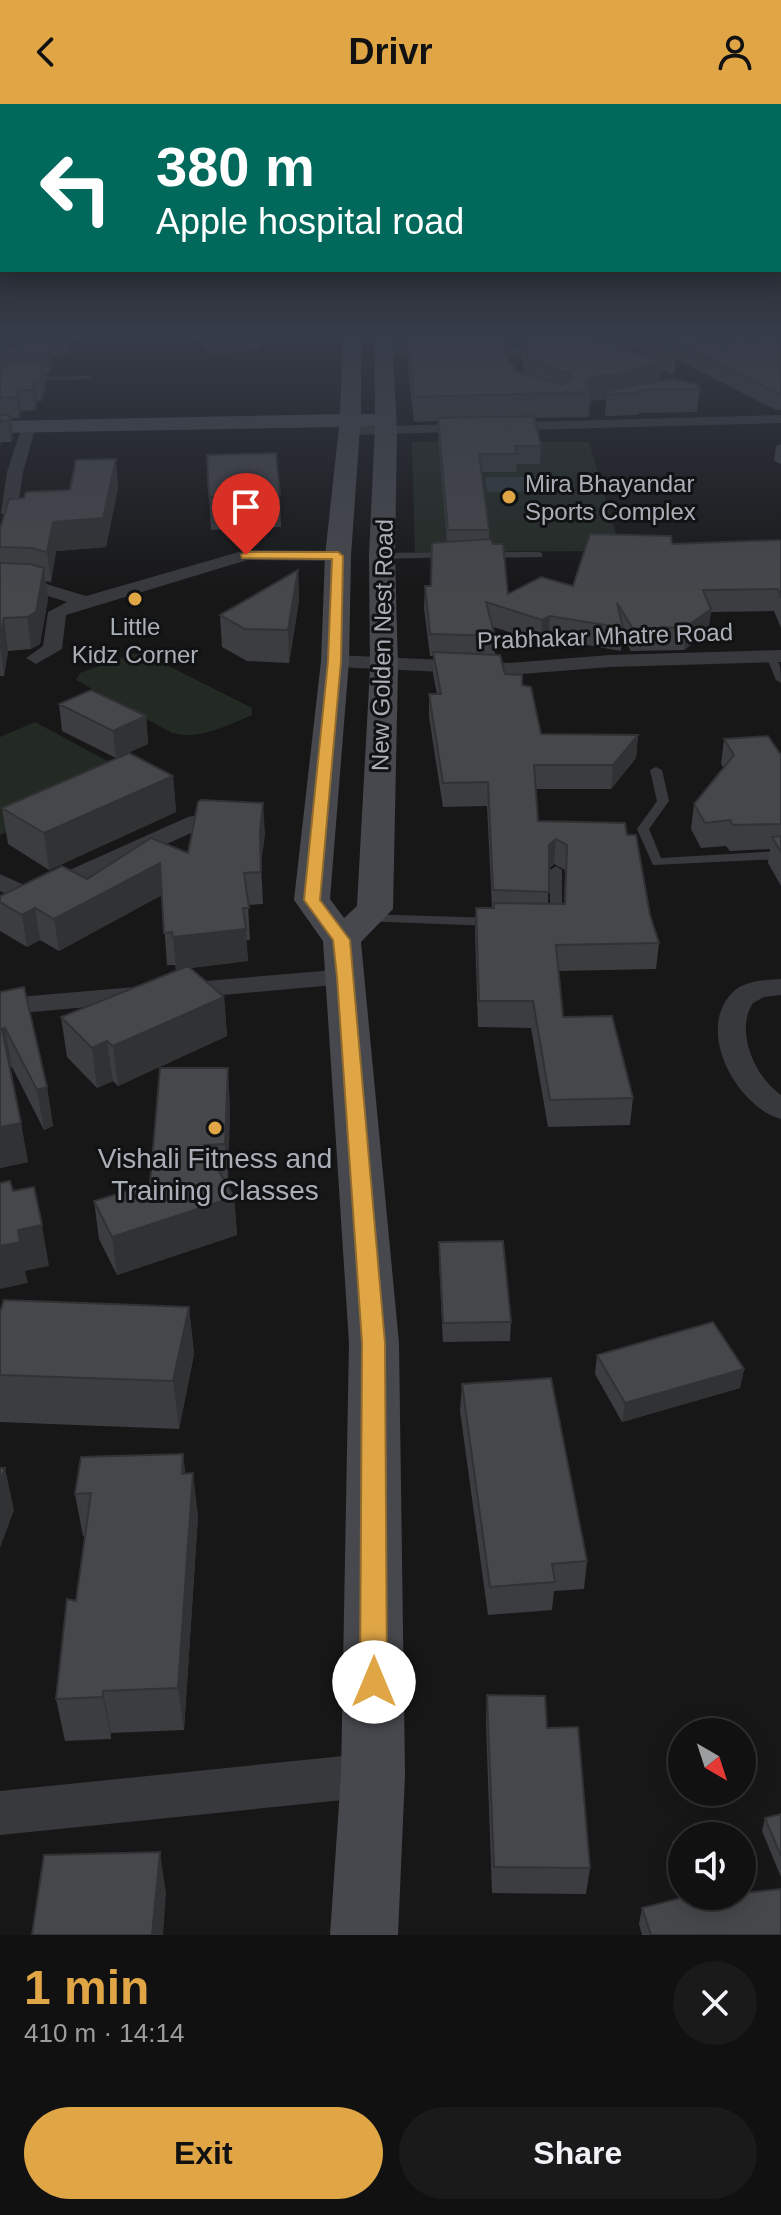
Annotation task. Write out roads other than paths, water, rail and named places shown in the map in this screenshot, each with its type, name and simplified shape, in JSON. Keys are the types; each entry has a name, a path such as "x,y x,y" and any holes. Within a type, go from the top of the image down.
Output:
{"main road":[{"name":"New Golden Nest Road","path":"349,420 338,556 335,661 312,900 351,945"},
{"name":"New Golden Nest Road","path":"364,1935 373,1775 374,1343 351,945 375,909 384,661 382,556 386,420"},
{"path":"0,427 386,425"}],"street":[{"path":"600,420 602,425"},
{"path":"386,425 602,425 716,420"},
{"path":"750,420 781,434"},
{"path":"9,513 15,472 29,426"},
{"path":"36,658 52,649 57,612 86,602 246,555 338,556"},
{"path":"0,585 36,587 86,602"},
{"name":"Prabhakar Mhatre Road","path":"335,661 509,669 610,661 776,656"},
{"path":"0,912 196,822 244,814"},
{"path":"0,881 30,897"},
{"path":"0,1011 18,1005 351,945"},
{"path":"781,987 754,990 741,1000 732,1021 738,1062 757,1091 781,1109"},
{"path":"0,1813 373,1775"}],"lane":[{"path":"382,556 460,555"},
{"path":"476,555 539,555"},
{"path":"776,656 781,680"},
{"path":"656,770 663,801 643,829 657,862 781,855"},
{"path":"540,923 556,924 556,870"},
{"path":"351,945 508,922"}],"place":[{"name":"Mira Bhayandar Sports Complex","path":"509,497"},
{"name":"Little Kidz Corner","path":"135,599"},
{"name":"Vishali Fitness and Training Classes","path":"215,1128"}]}
